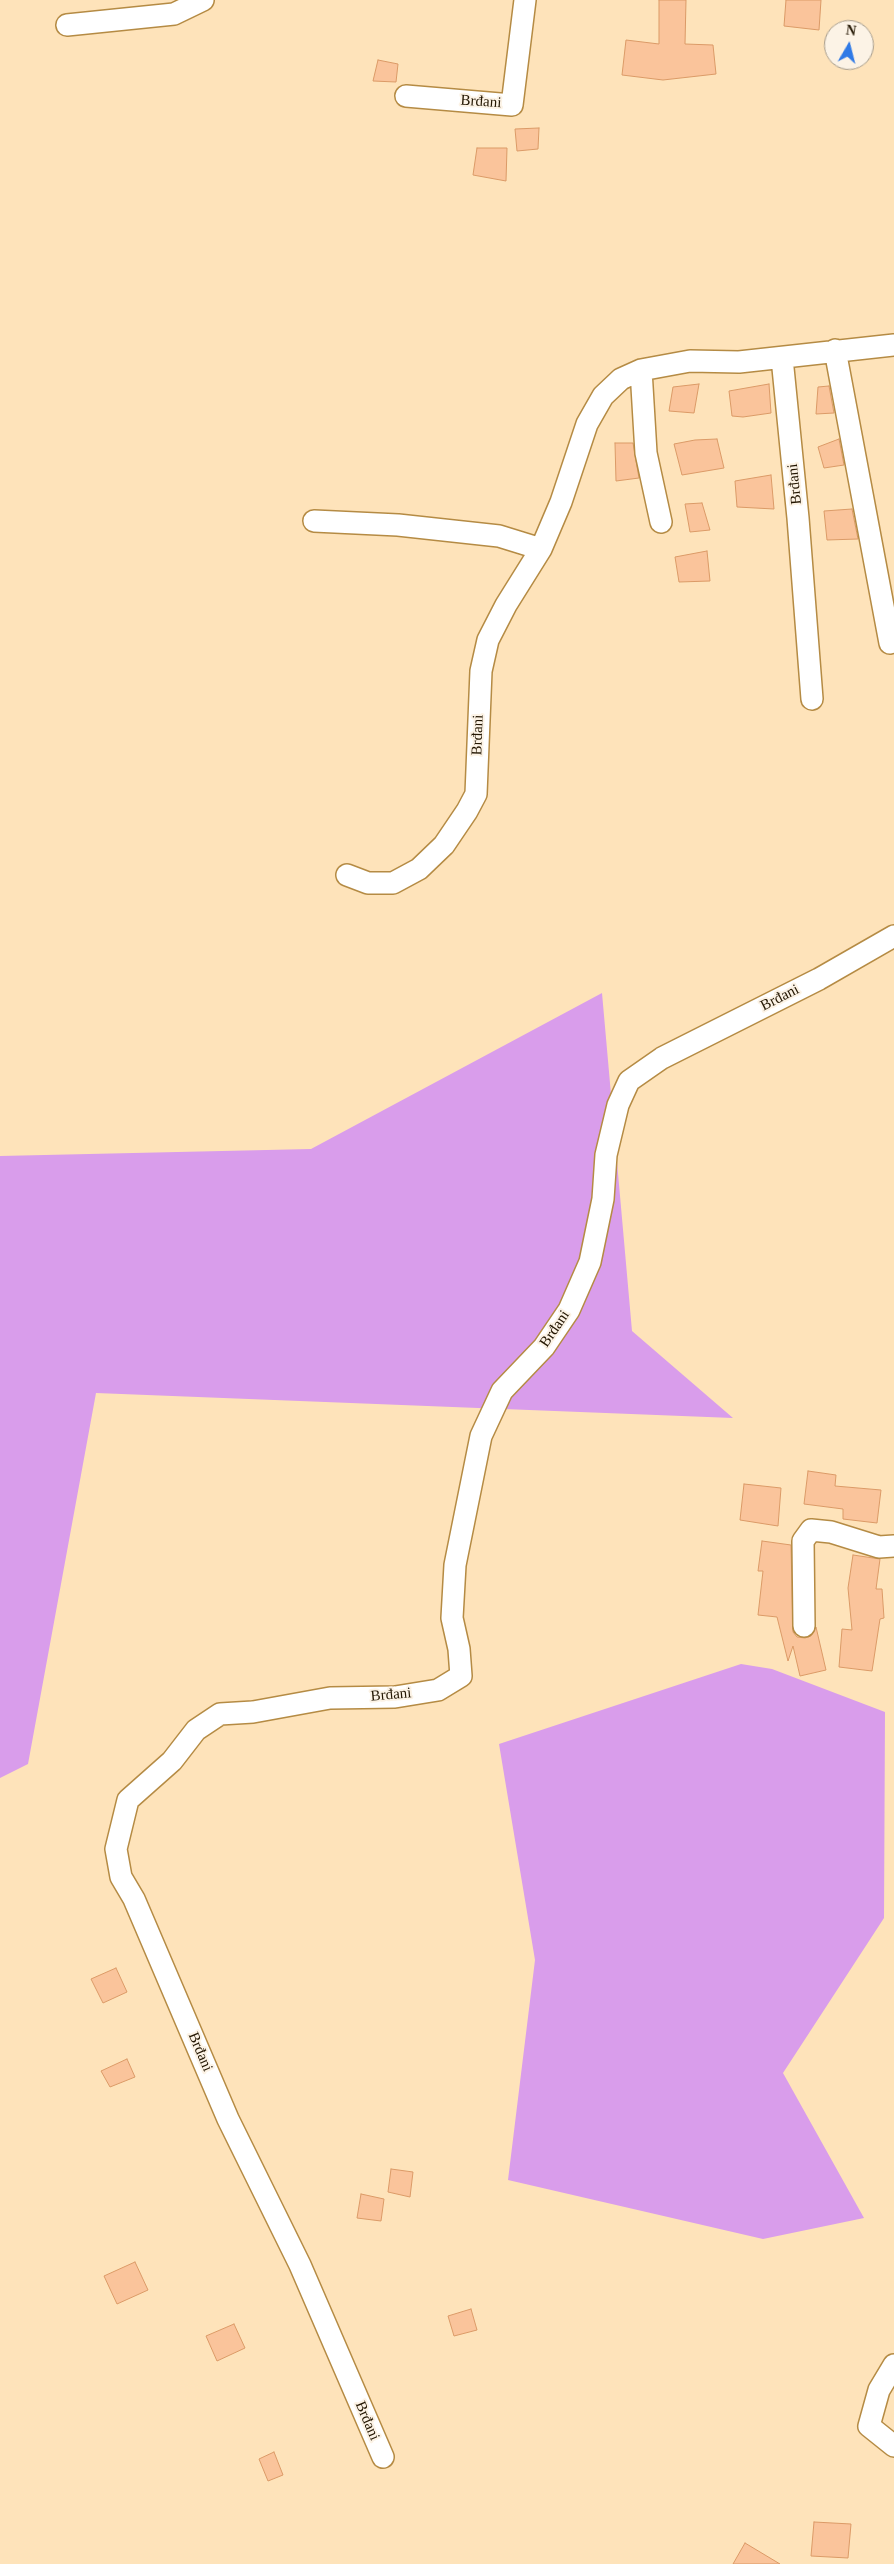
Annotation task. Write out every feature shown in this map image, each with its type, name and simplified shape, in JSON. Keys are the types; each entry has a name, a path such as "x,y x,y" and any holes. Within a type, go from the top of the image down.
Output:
{"street":[{"path":"67,25 174,14 203,0"},
{"name":"Brđani","path":"406,96 512,105 524,0"},
{"name":"Brđani","path":"346,875 368,883 393,882 410,874 419,869 444,845 467,811 476,794 480,671 488,640 506,605 541,549 561,502 587,424 603,396 621,378 641,370 690,361 739,362 894,345"},
{"path":"835,350 890,643"},
{"name":"Brđani","path":"782,358 798,518 812,699"},
{"path":"641,370 646,453 661,522"},
{"path":"314,521 398,525 499,536 541,549"},
{"name":"Brđani","path":"383,2457 300,2265 228,2119 134,1899 121,1877 116,1849 128,1800 172,1761 196,1730 220,1714 253,1712 330,1698 395,1697 429,1692 438,1690 461,1676 459,1649 452,1618 455,1565 481,1436 502,1391 544,1347 569,1310 590,1262 603,1199 606,1155 618,1104 629,1081 662,1058 819,978 894,936"},
{"path":"804,1626 803,1541 811,1530 831,1532 879,1546 894,1546"},
{"path":"894,2366 879,2390 869,2426 894,2446"}],"shaded area":[{"path":"602,993 632,1331 733,1418 96,1393 28,1764 0,1778 0,1156 311,1149"},
{"path":"741,1664 772,1669 885,1712 884,1918 783,2073 864,2218 763,2239 508,2180 535,1960 499,1744"}],"building":[{"path":"659,0 686,0 685,44 713,45 716,74 663,80 622,75 626,40 659,44"},
{"path":"786,0 821,0 819,30 784,26"},
{"path":"378,60 398,64 396,82 373,81"},
{"path":"539,128 538,149 517,151 515,129"},
{"path":"477,148 507,148 506,181 473,175"},
{"path":"699,384 694,413 669,411 673,387"},
{"path":"769,384 771,413 743,417 732,416 729,391"},
{"path":"829,386 834,413 816,414 818,387"},
{"path":"717,439 724,468 682,475 674,444 695,440"},
{"path":"839,439 844,465 824,468 818,447"},
{"path":"615,443 633,443 639,478 616,481"},
{"path":"771,475 774,509 737,507 735,481"},
{"path":"702,503 710,530 690,532 685,504"},
{"path":"852,509 858,539 827,540 824,511"},
{"path":"707,551 710,581 679,582 675,557"},
{"path":"808,1471 836,1475 835,1486 881,1490 877,1523 843,1519 843,1509 804,1504"},
{"path":"744,1484 781,1488 778,1526 740,1520"},
{"path":"762,1541 791,1545 793,1632 797,1637 805,1638 811,1636 816,1627 826,1670 800,1676 793,1646 788,1661 777,1617 758,1615 763,1571 758,1571"},
{"path":"853,1555 880,1559 876,1589 882,1589 884,1618 880,1619 872,1671 839,1667 842,1629 852,1630 848,1588"},
{"path":"116,1968 127,1992 103,2003 91,1979"},
{"path":"127,2059 135,2077 110,2087 101,2071"},
{"path":"391,2169 413,2172 410,2197 388,2192"},
{"path":"361,2194 384,2199 381,2221 357,2218"},
{"path":"135,2262 148,2290 117,2304 104,2276"},
{"path":"471,2309 477,2330 454,2336 448,2316"},
{"path":"234,2324 245,2348 217,2361 206,2336"},
{"path":"274,2452 283,2475 268,2481 259,2459"},
{"path":"814,2522 851,2524 848,2558 811,2556"},
{"path":"745,2543 780,2564 733,2564"}]}
